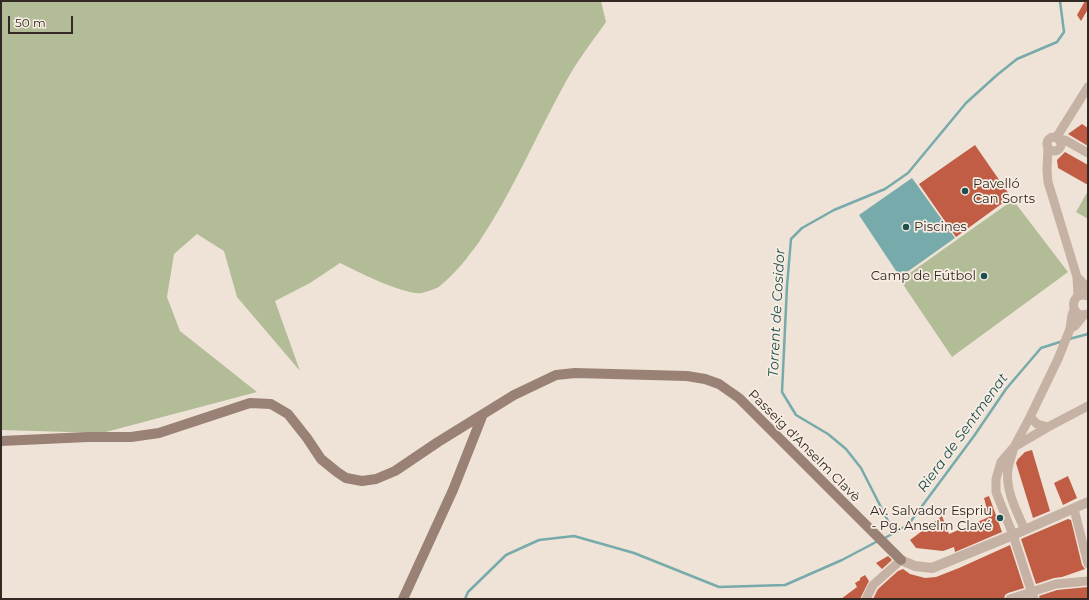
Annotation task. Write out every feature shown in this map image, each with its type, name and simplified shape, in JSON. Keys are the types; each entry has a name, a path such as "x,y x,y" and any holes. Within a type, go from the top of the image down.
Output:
{"main road":[{"name":"Passeig d'Anselm Clavè","path":"1,441 88,437 132,438 158,433 250,404 271,404 288,414 322,459 337,472 346,478 362,481 376,479 394,471 520,391 556,374 574,372 687,376 706,379 718,384 739,398 901,560"},
{"path":"403,599 453,490 483,414"}],"street":[{"path":"1058,139 1088,87"},
{"path":"1025,530 1009,489 1008,469 1014,447 1030,417 1070,328 1074,310 1074,301 1078,296 1077,277 1048,182 1048,142 1054,138 1065,140 1088,153"},
{"path":"1047,165 1060,148 1061,145 1058,139"},
{"path":"1048,147 1052,151 1057,151"},
{"path":"1077,277 1086,286 1088,292"},
{"path":"1078,296 1088,296"},
{"path":"1074,310 1080,315 1086,315"},
{"path":"1070,328 1075,326 1086,315"},
{"path":"1033,595 1013,535 996,492 998,469 1001,462 1014,447 1088,406"},
{"path":"1030,417 1037,424 1048,427"},
{"path":"996,479 1008,480"},
{"name":"Passeig d'Anselm Clavè","path":"901,560 915,566 932,568 1025,530 1088,502"},
{"path":"1074,509 1088,564"},
{"path":"866,599 873,585 901,560"},
{"path":"1010,599 1033,595 1056,584 1088,581"}],"green space":[{"path":"1,1 601,1 606,22 568,78 513,185 479,242 452,275 439,286 422,293 405,291 381,282 340,263 310,283 275,301 300,371 237,297 224,251 197,234 174,254 167,297 180,331 257,392 102,433 1,430"},
{"path":"1088,191 1088,219 1076,212"},
{"name":"Camp de Fútbol","path":"1013,200 1068,272 952,357 900,280"}],"water":[{"name":"Piscines","path":"912,178 955,238 900,277 859,215"}],"building":[{"path":"1085,1 1088,1 1088,9 1081,21 1077,15"},
{"path":"1082,124 1088,128 1088,146 1068,134"},
{"name":"Pavelló Can Sorts","path":"975,145 1011,197 956,237 919,184"},
{"path":"1065,152 1088,165 1088,185 1058,168 1057,160"},
{"path":"1032,450 1050,511 1033,518 1016,463 1025,452"},
{"path":"1068,476 1077,498 1063,505 1054,483"},
{"path":"989,496 1002,532 955,552 954,547 943,551 916,548 910,540 942,516 949,534 989,517 984,498"},
{"path":"1068,519 1071,520 1082,565 1085,569 1036,584 1021,539"},
{"path":"1010,545 1024,588 1008,593 1005,595 1004,599 873,599 878,589 898,571 903,569 910,574 925,578 936,577"},
{"path":"888,556 892,560 882,569 876,563"},
{"path":"865,575 869,581 860,599 841,599 857,587 855,583"},
{"path":"1088,587 1088,599 1040,599 1039,596 1057,590"}],"waterway":[{"name":"Torrent de Cosidor","path":"897,532 888,521 861,468 846,449 828,434 796,415 782,392 787,286 791,239 802,228 834,210 885,189 908,173 966,103 997,75 1017,59 1057,42 1064,32 1060,1"},
{"name":"Riera de Sentmenat","path":"1069,339 1088,334"},
{"name":"Riera de Sentmenat","path":"883,539 908,525 974,436 1006,389 1041,348 1063,341"},
{"name":"Riera de Sentmenat","path":"465,599 468,592 506,555 539,540 574,536 634,553 719,587 785,585 842,560 878,541"}],"place":[{"name":"Pavelló Can Sorts","path":"965,191"},
{"name":"Piscines","path":"906,227"},
{"name":"Camp de Fútbol","path":"984,276"},
{"name":"Av. Salvador Espriu - Pg. Anselm Clavé","path":"1000,518"}]}
